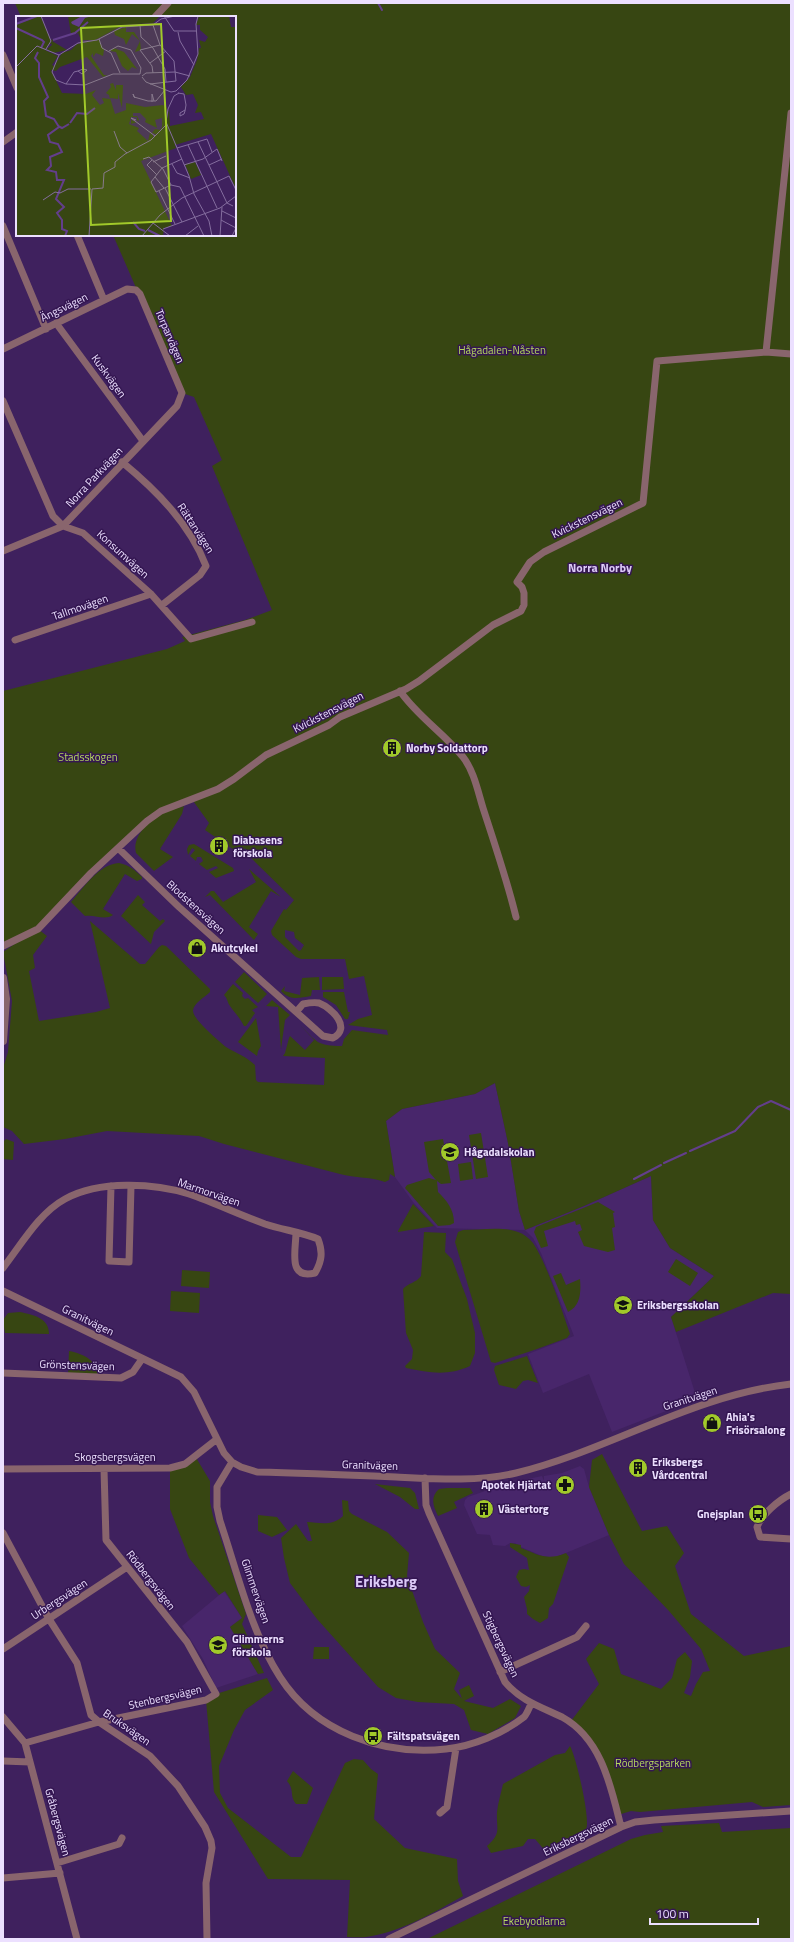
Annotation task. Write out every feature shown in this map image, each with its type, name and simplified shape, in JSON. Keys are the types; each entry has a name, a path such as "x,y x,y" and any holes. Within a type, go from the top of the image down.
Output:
{"street":[{"path":"156,16 168,3"},
{"path":"3,55 16,86"},
{"path":"791,113 766,352 791,354"},
{"path":"3,142 16,133"},
{"path":"3,226 46,329"},
{"path":"77,236 104,300"},
{"name":"Ängsvägen","path":"3,349 127,289 136,290"},
{"name":"Torparvägen","path":"136,290 140,294 182,393"},
{"name":"Kuskvägen","path":"56,324 143,441"},
{"name":"Kvickstensvägen","path":"3,946 38,929 91,873 119,849 147,821 161,811 218,789 266,755 329,725 340,717 400,691 429,675 444,661 493,625 521,611 524,605 524,593 522,587 516,582 530,562 544,552 643,503 657,361 766,352"},
{"name":"Norra Parkvägen","path":"3,551 64,526 122,462 177,406 182,393"},
{"name":"Konsumvägen","path":"3,401 53,516 64,526 83,533 151,594 191,639 252,622"},
{"name":"Rättarvägen","path":"122,462 153,488 178,519 201,553 206,566 200,575 162,605"},
{"name":"Tallmovägen","path":"15,640 151,594"},
{"path":"400,691 415,711 464,758 476,787 516,917"},
{"name":"Blodstensvägen","path":"119,849 179,907 297,1011 323,1036 333,1038 340,1031 338,1019 327,1007 318,1003 309,1002 303,1004 297,1011"},
{"path":"3,978 6,999 3,1042"},
{"path":"111,1186 109,1262 129,1262 131,1186"},
{"name":"Marmorvägen","path":"3,1268 42,1217 52,1208 64,1199 89,1189 111,1186 156,1188 189,1194 274,1227 296,1232 318,1239 321,1248 321,1258 315,1273 304,1275 298,1272 296,1266 296,1232"},
{"name":"Granitvägen","path":"3,1291 181,1377 194,1392 224,1453 232,1462 241,1467 257,1472 453,1480 515,1473 555,1462 698,1405 758,1390 791,1384"},
{"name":"Grönstensvägen","path":"3,1373 121,1378 133,1372 142,1359"},
{"name":"Skogsbergsvägen","path":"3,1469 170,1468 185,1464 217,1439"},
{"name":"Glimmervägen","path":"232,1462 217,1487 217,1507 220,1521 251,1614 275,1668 292,1693 328,1724 366,1743 378,1746 415,1750 456,1748 475,1743 498,1732 525,1716 531,1704"},
{"name":"Rödbergsvägen","path":"104,1469 106,1540 187,1642 216,1694"},
{"name":"Stigbergsvägen","path":"425,1478 426,1505 429,1513 500,1672 512,1690 531,1704 570,1723 589,1741 598,1753 609,1783 621,1827"},
{"path":"791,1494 778,1503 759,1522 757,1526 760,1537 791,1539"},
{"name":"Bruksvägen","path":"3,1533 49,1619 77,1663 92,1715 99,1722 150,1756 178,1786 205,1827 211,1841 212,1848 206,1882 207,1939"},
{"name":"Urbergsvägen","path":"3,1649 127,1567"},
{"path":"500,1672 577,1637 586,1626"},
{"name":"Stenbergsvägen","path":"25,1743 99,1722 206,1700 216,1694"},
{"name":"Gråbergsvägen","path":"3,1717 25,1743 77,1939"},
{"path":"440,1814 447,1807 456,1748"},
{"path":"3,1761 30,1762"},
{"name":"Eriksbergsvägen","path":"390,1939 621,1827 635,1822 791,1811"},
{"path":"58,1863 119,1844 122,1838"},
{"path":"3,1878 60,1873"}],"shaded area":[{"name":"Hågadalskolan","path":"495,1083 508,1143 519,1211 525,1230 437,1228 413,1202 395,1177 386,1121 402,1109 475,1094"},
{"name":"Eriksbergsskolan","path":"651,1176 653,1220 670,1248 714,1276 671,1317 697,1399 612,1432 589,1374 543,1393 528,1354 574,1336 541,1253 533,1238 525,1230"},
{"path":"580,1466 584,1469 589,1487 609,1535 554,1558 542,1556 515,1543 510,1543 505,1546 493,1545 490,1535 477,1534 464,1505 465,1500 468,1497 502,1485 504,1490 504,1484 542,1476 544,1481 544,1476 562,1473"},
{"name":"Glimmerns förskola","path":"224,1591 242,1618 230,1627 258,1674 216,1688 203,1659 182,1626"}],"green space":[{"name":"Hågadalen-Nåsten","path":"15,3 791,3 791,1294 773,1293 676,1332 671,1317 714,1276 670,1248 653,1220 651,1176 525,1230 519,1211 508,1143 495,1083 475,1094 402,1109 386,1121 395,1177 390,1174 389,1180 385,1182 375,1179 340,1174 224,1144 199,1136 107,1131 65,1139 24,1144 12,1131 3,1127 3,1068 8,1052 12,1001 3,952 26,936 3,946 3,691 167,649 185,641 182,637 245,620 272,610 212,466 222,460 194,397 182,393 113,236 236,236 236,16 21,16","holes":["191,798 209,823 205,830 240,854 245,848 250,857 294,900 286,910 284,909 271,931 272,935 296,957 301,959 345,959 349,979 364,976 372,1015 358,1019 348,1025 387,1030 388,1035 352,1030 344,1039 342,1046 327,1045 318,1042 300,1025 314,1040 305,1050 290,1036 289,1038 283,1056 325,1058 324,1085 258,1082 256,1080 255,1065 245,1057 226,1047 206,1030 197,1019 194,1014 194,1007 210,992 210,989 166,946 162,945 159,947 145,964 140,964 90,921 110,1008 96,1012 39,1021 29,971 35,968 33,955 47,936 38,929 147,821","285,930 294,932 295,938 304,945 299,951 285,937"]},
{"path":"184,806 182,814 160,849 173,857 154,871 136,853 135,847 138,836 145,826 154,818 162,813"},
{"path":"194,844 233,868 234,871 216,878 209,872 218,868 216,866 207,870 199,864 203,861 201,857 197,857 196,861 190,856 195,850 192,848 188,855 187,849 189,845"},
{"path":"119,863 132,868 142,877 142,879 137,881 125,874 103,909 113,915 110,917 85,916 71,902 98,872 112,864"},
{"path":"249,869 281,897 271,891 249,927 258,934 254,940 210,895 205,897 211,891 214,891 223,902 256,882"},
{"path":"138,895 145,902 142,905 160,921 163,919 165,921 154,932 151,944 121,916"},
{"path":"244,972 267,994 258,1003 235,982"},
{"path":"319,977 320,990 312,990 311,996 291,998 281,991 285,986 284,991 300,995 302,978"},
{"path":"322,977 343,977 344,989 322,990"},
{"path":"233,984 243,993 242,996 245,999 248,998 258,1007 252,1010 255,1013 246,1026 244,1026 229,1005 224,995"},
{"path":"323,992 344,992 348,1012 350,1012 348,1019 345,1019 336,1005 323,997"},
{"path":"272,1000 290,1015 285,1020 281,1049 278,1007 266,1006"},
{"path":"256,1018 261,1046 257,1056 238,1042"},
{"path":"481,1133 488,1177 476,1179 469,1135"},
{"path":"6,1139 14,1142 13,1160 3,1159 3,1142"},
{"path":"443,1139 451,1183 441,1184 437,1181 438,1192 449,1206 453,1214 454,1223 450,1225 438,1226 405,1188 407,1185 429,1178 436,1180 429,1172 424,1142"},
{"path":"471,1162 473,1179 460,1181 458,1164"},
{"path":"598,1202 615,1212 613,1213 615,1227 612,1228 615,1250 608,1252 584,1246 578,1232 582,1230 580,1224 576,1225 575,1221 544,1231 548,1246 541,1248 534,1232 536,1227"},
{"path":"413,1204 434,1226 398,1232 398,1231"},
{"path":"505,1229 520,1233 530,1239 543,1261 553,1285 570,1334 567,1338 495,1363 491,1362 455,1242 458,1232 463,1230"},
{"path":"424,1232 446,1233 445,1252 452,1259 467,1299 475,1333 475,1353 470,1366 454,1371 439,1373 406,1368 405,1366 412,1359 413,1350 406,1333 403,1289 421,1276"},
{"path":"676,1259 698,1273 690,1286 668,1272"},
{"path":"182,1270 210,1272 209,1288 181,1286"},
{"path":"561,1273 566,1285 580,1279 580,1293 578,1302 576,1306 568,1312 553,1276"},
{"path":"171,1291 200,1293 199,1313 170,1311"},
{"path":"20,1312 30,1314 44,1321 49,1334 5,1333 3,1320 8,1313"},
{"path":"69,1351 85,1356 89,1359 95,1366 98,1377 68,1375"},
{"path":"527,1356 538,1383 528,1380 523,1381 516,1389 499,1385 494,1370 495,1366"},
{"name":"Rödbergsparken","path":"602,1454 642,1531 667,1526 684,1553 675,1566 691,1614 744,1656 791,1646 791,1805 763,1807 752,1802 640,1812 631,1811 618,1815 598,1753 571,1721 599,1684 586,1659 599,1643 614,1649 621,1674 661,1689 672,1678 677,1659 685,1652 692,1661 690,1677 684,1693 691,1696 703,1672 710,1671 701,1649 669,1611 624,1564 609,1535 589,1487 592,1460"},
{"path":"195,1456 210,1481 210,1502 213,1516 246,1614 242,1624 264,1673 258,1674 230,1627 242,1618 225,1591 219,1595 189,1558 170,1509 170,1468"},
{"path":"375,1484 410,1488 415,1493 419,1509 415,1509 400,1497"},
{"path":"470,1488 473,1493 454,1502 457,1508 438,1516 433,1498 439,1489"},
{"path":"342,1500 348,1501 349,1511 352,1514 387,1532 409,1553 407,1576 423,1622 435,1649 460,1673 454,1689 462,1699 459,1690 469,1685 474,1696 464,1701 493,1708 510,1699 521,1706 515,1718 488,1734 471,1730 464,1710 454,1704 418,1702 396,1698 378,1687 317,1619 290,1583 281,1538 296,1524 308,1541 312,1541 307,1522 331,1523 339,1519 343,1516"},
{"path":"258,1515 277,1517 287,1530 272,1537 258,1531"},
{"path":"510,1543 521,1545 521,1548 538,1555 553,1557 566,1553 569,1557 553,1604 549,1608 548,1618 540,1623 527,1614 524,1597 529,1591 530,1585 526,1587 521,1586 516,1577 519,1570 529,1570 527,1558 510,1547"},
{"path":"314,1647 329,1647 329,1659 313,1659"},
{"path":"267,1678 273,1690 245,1710 234,1730 219,1766 220,1793 228,1808 291,1857 301,1857 345,1763 354,1759 363,1760 378,1774 374,1819 405,1848 457,1859 458,1881 463,1896 430,1914 396,1929 369,1937 347,1937 350,1880 268,1879 214,1792 206,1700 216,1694"},
{"path":"570,1746 576,1762 585,1802 586,1829 578,1837 547,1853 535,1839 528,1839 523,1846 491,1853 487,1846 495,1838 497,1830 497,1812 503,1784 555,1755 565,1753"},
{"path":"293,1771 313,1788 307,1804 296,1804 294,1801 291,1787 287,1781"},
{"name":"Ekebyodlarna","path":"719,1823 722,1832 791,1828 791,1939 427,1939 631,1839 663,1832 661,1826"}],"waterway":[{"path":"378,3 382,10"},
{"path":"690,1151 735,1131 758,1107 771,1101 791,1110"},
{"path":"664,1163 686,1153"},
{"path":"634,1179 661,1165"}],"place":[{"name":"Norby Soldattorp","path":"392,748"},
{"name":"Diabasens förskola","path":"219,846"},
{"name":"Akutcykel","path":"197,948"},
{"name":"Hågadalskolan","path":"450,1152"},
{"name":"Eriksbergsskolan","path":"623,1305"},
{"name":"Ahia's Frisörsalong","path":"712,1423"},
{"name":"Eriksbergs Vårdcentral","path":"638,1468"},
{"name":"Apotek Hjärtat","path":"565,1485"},
{"name":"Västertorg","path":"484,1509"},
{"name":"Gnejsplan","path":"758,1514"},
{"name":"Glimmerns förskola","path":"218,1645"},
{"name":"Fältspatsvägen","path":"373,1736"}],"district":[{"name":"Norra Norby","path":"600,567"},
{"name":"Eriksberg","path":"386,1581"}],"park label":[{"name":"Stadsskogen","path":"88,757"}]}
